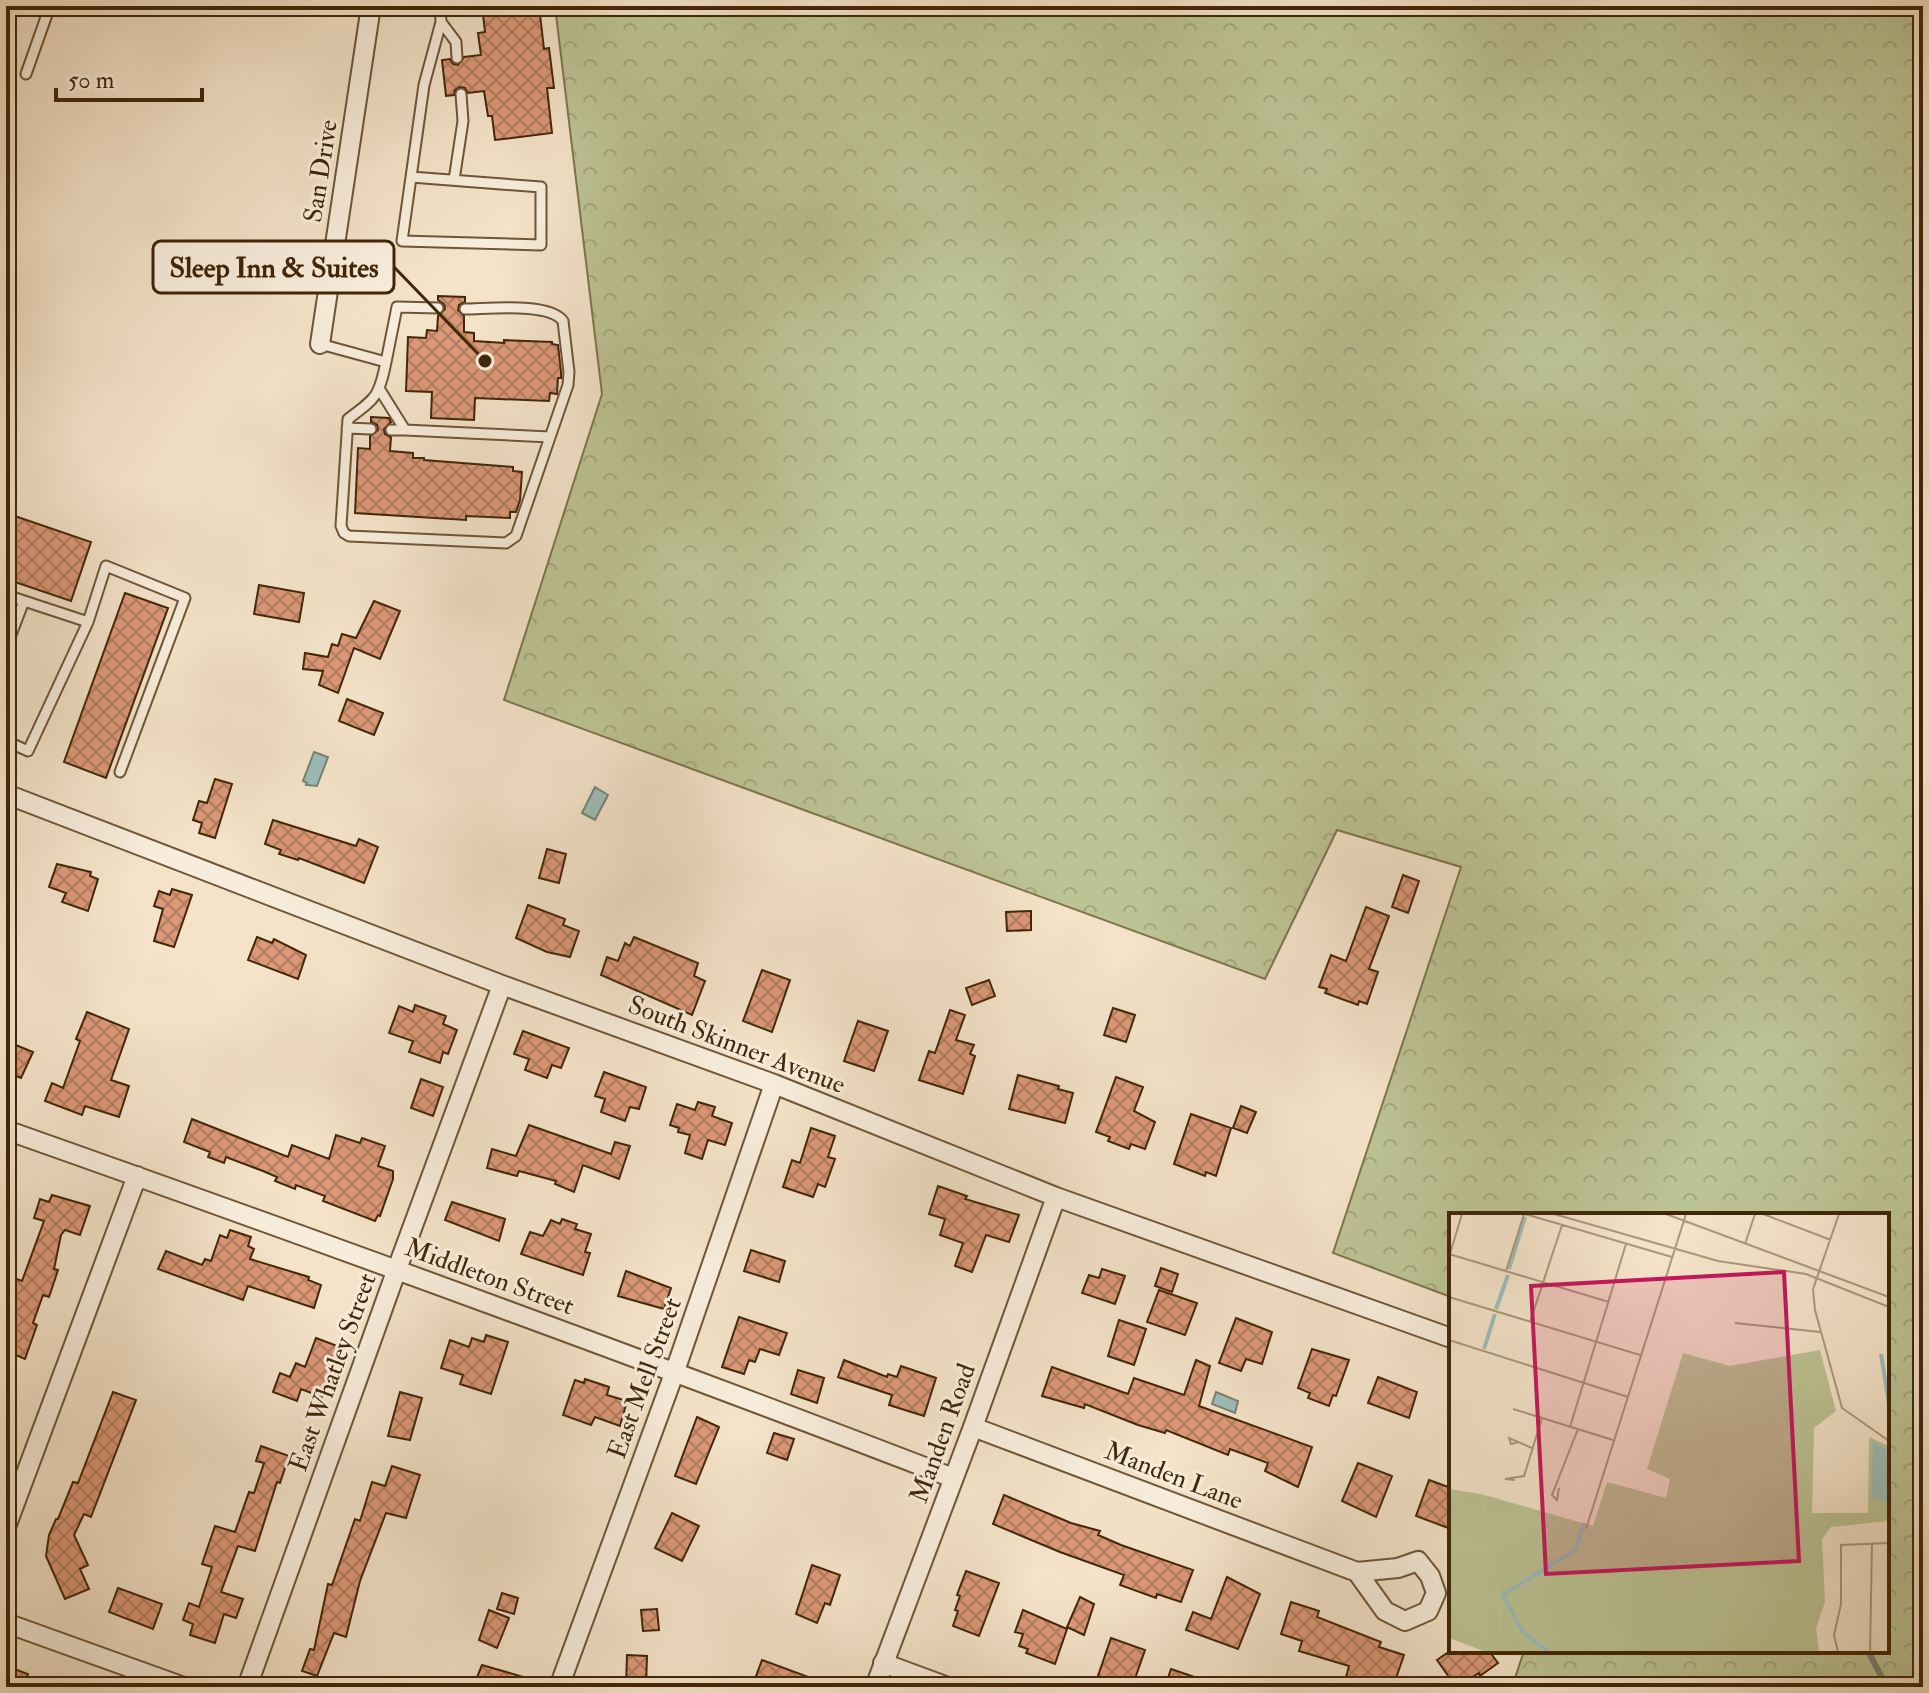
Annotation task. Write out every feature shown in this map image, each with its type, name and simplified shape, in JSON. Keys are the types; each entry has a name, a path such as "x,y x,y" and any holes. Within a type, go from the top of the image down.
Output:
{"street":[{"name":"San Drive","path":"320,344 371,6"},
{"name":"South Skinner Avenue","path":"6,794 502,985 774,1084 1056,1197 1449,1337"},
{"name":"East Whatley Street","path":"247,1687 502,985"},
{"name":"East Mell Street","path":"559,1687 675,1371 774,1084"},
{"name":"Middleton Street","path":"6,1130 675,1371 953,1478"},
{"path":"6,1527 137,1176"},
{"name":"Manden Road","path":"875,1687 1056,1197"},
{"name":"Manden Lane","path":"973,1427 1357,1572"},
{"path":"6,1623 184,1687"},
{"path":"883,1663 948,1687"}],"lane":[{"path":"26,74 50,6"},
{"path":"137,6 145,10 147,6"},
{"path":"411,177 541,187 541,245 402,241 411,177 424,85 441,22 440,6"},
{"path":"441,22 456,42 457,58"},
{"path":"454,180 463,121 461,94"},
{"path":"438,308 397,307 380,390 372,401 348,419 341,526 349,536 506,543 516,536 568,385 563,321 559,315 544,310 465,309"},
{"path":"320,344 386,362"},
{"path":"380,390 405,430"},
{"path":"347,428 371,429"},
{"path":"391,430 550,437"},
{"path":"6,741 28,751 88,622 106,566 185,598 120,772"},
{"path":"6,595 88,622"},
{"path":"6,648 24,601"}],"green space":[{"path":"555,6 1923,6 1923,1687 1512,1687 1523,1653 1889,1653 1889,1213 1449,1213 1449,1296 1333,1253 1461,867 1337,830 1265,979 504,700 602,394"}],"water":[{"path":"314,752 328,757 317,786 306,785 303,781"},
{"path":"595,787 608,795 595,820 582,813"},
{"path":"1216,1392 1238,1401 1235,1413 1212,1404"}],"building":[{"path":"482,6 539,6 544,49 549,48 554,88 547,88 552,133 495,140 484,91 468,93 460,87 454,95 446,96 442,60 450,59 458,65 464,57 481,55 478,33 485,32"},
{"path":"438,296 465,297 458,310 464,316 464,332 474,333 474,341 552,342 558,345 561,378 558,378 557,394 550,393 549,401 475,398 474,420 431,418 432,392 406,391 408,337 426,338 427,330 437,331 438,316 445,309"},
{"path":"371,417 389,418 391,422 384,429 385,434 391,437 390,451 413,453 413,458 424,460 513,467 513,471 522,472 516,512 510,512 510,518 466,516 466,520 355,513 358,448 370,449 370,436 378,430"},
{"path":"6,513 91,542 71,601 6,579"},
{"path":"259,585 304,593 299,622 254,614"},
{"path":"125,593 168,608 106,778 64,762"},
{"path":"374,601 400,611 380,659 354,648 338,693 319,685 323,671 303,669 305,653 328,657 332,644 338,646 342,634 356,638"},
{"path":"347,699 383,713 374,735 339,721"},
{"path":"215,779 232,784 215,838 199,833 202,823 193,820 199,801 207,803"},
{"path":"273,820 356,846 359,839 378,847 364,883 299,858 279,854 281,850 265,844"},
{"path":"547,849 566,854 559,883 539,878"},
{"path":"57,864 91,872 90,876 98,879 88,911 62,902 66,893 49,887"},
{"path":"1403,875 1419,881 1408,913 1392,907"},
{"path":"172,889 192,895 174,947 154,941 163,909 154,906 159,891 170,895"},
{"path":"528,905 565,919 563,925 579,931 570,957 547,952 516,938"},
{"path":"1366,907 1389,916 1369,969 1378,972 1367,1004 1359,1001 1358,1005 1325,993 1327,989 1319,987 1331,955 1346,961"},
{"path":"1031,911 1031,930 1007,931 1006,912"},
{"path":"257,937 272,943 274,939 306,955 298,979 248,960"},
{"path":"634,937 698,963 694,976 705,981 692,1015 601,975 607,957 618,961 625,943 630,946"},
{"path":"762,970 790,980 772,1032 743,1021"},
{"path":"989,980 995,996 972,1005 966,988"},
{"path":"415,1005 446,1016 443,1024 457,1030 448,1054 443,1052 440,1063 409,1052 413,1041 389,1033 399,1006 413,1012"},
{"path":"1113,1008 1135,1015 1126,1042 1104,1035"},
{"path":"950,1010 965,1015 956,1040 974,1045 970,1054 975,1056 963,1094 919,1080 929,1051 935,1053"},
{"path":"87,1012 129,1029 111,1080 129,1086 119,1117 85,1106 82,1115 45,1101 52,1083 63,1088"},
{"path":"858,1021 888,1031 874,1071 844,1061"},
{"path":"523,1031 569,1048 561,1068 552,1065 547,1078 525,1070 529,1059 514,1054"},
{"path":"6,1041 33,1052 21,1078 6,1072"},
{"path":"604,1072 646,1087 639,1109 630,1107 625,1121 601,1112 605,1099 595,1096"},
{"path":"1018,1075 1073,1093 1065,1123 1009,1109"},
{"path":"1116,1077 1143,1087 1134,1111 1155,1122 1145,1149 1131,1144 1129,1149 1108,1141 1110,1137 1096,1132"},
{"path":"421,1079 443,1087 433,1116 411,1108"},
{"path":"698,1102 715,1107 712,1116 732,1123 725,1145 708,1140 702,1159 685,1153 690,1135 678,1132 679,1128 670,1125 677,1104 695,1110"},
{"path":"1241,1106 1256,1112 1247,1133 1233,1128"},
{"path":"1191,1114 1231,1128 1216,1176 1206,1172 1205,1176 1174,1164"},
{"path":"192,1119 288,1157 292,1145 329,1159 336,1135 360,1143 362,1138 385,1146 378,1166 393,1171 393,1179 380,1216 375,1221 323,1201 325,1196 275,1181 277,1177 263,1171 226,1157 224,1163 208,1157 210,1152 184,1142"},
{"path":"529,1125 611,1154 615,1142 630,1146 619,1179 583,1165 574,1192 555,1184 556,1181 519,1171 517,1176 487,1168 492,1149 516,1156"},
{"path":"811,1128 835,1136 828,1157 835,1159 825,1187 818,1184 813,1197 783,1187 792,1160 800,1163"},
{"path":"938,1186 967,1196 965,1199 1019,1215 1009,1242 986,1235 972,1272 955,1266 963,1243 940,1235 945,1219 929,1214"},
{"path":"52,1195 90,1206 80,1235 65,1230 61,1235 54,1269 58,1270 49,1297 43,1295 25,1359 6,1351 6,1300 14,1278 22,1281 44,1221 34,1218 40,1199 49,1202"},
{"path":"452,1202 505,1219 499,1241 445,1220"},
{"path":"562,1219 577,1224 575,1229 591,1234 585,1252 590,1253 583,1275 521,1254 530,1232 543,1236 551,1220 560,1224"},
{"path":"230,1230 251,1237 248,1246 254,1249 250,1259 309,1277 308,1280 321,1285 314,1308 248,1286 243,1300 158,1269 166,1251 202,1265 205,1259 211,1261 220,1235 227,1238"},
{"path":"751,1250 785,1261 779,1282 744,1271"},
{"path":"1161,1268 1178,1274 1172,1292 1155,1286"},
{"path":"1102,1269 1125,1276 1115,1304 1082,1293 1089,1275 1099,1278"},
{"path":"626,1271 671,1288 664,1309 618,1296"},
{"path":"1159,1290 1197,1303 1185,1335 1147,1322"},
{"path":"739,1317 787,1333 779,1355 760,1349 755,1362 749,1360 744,1374 722,1367"},
{"path":"1236,1318 1272,1332 1262,1364 1246,1359 1241,1371 1219,1363"},
{"path":"1119,1320 1146,1329 1134,1365 1108,1356"},
{"path":"486,1335 508,1342 491,1394 460,1384 463,1375 441,1368 450,1340 469,1347 472,1338 484,1342"},
{"path":"316,1338 340,1347 322,1397 301,1389 297,1401 273,1392 280,1373 290,1377 296,1363 305,1367"},
{"path":"1312,1349 1349,1360 1336,1396 1333,1395 1329,1406 1308,1398 1310,1393 1298,1388"},
{"path":"844,1360 887,1377 888,1374 897,1377 901,1366 936,1378 924,1416 889,1405 892,1395 838,1377"},
{"path":"1196,1360 1210,1366 1199,1406 1312,1447 1298,1487 1265,1471 1268,1463 1230,1449 1228,1455 1166,1430 1165,1433 1138,1425 1085,1404 1084,1408 1042,1396 1052,1367 1128,1394 1134,1378 1184,1395"},
{"path":"798,1370 824,1378 817,1403 791,1394"},
{"path":"1378,1377 1417,1392 1409,1418 1368,1403"},
{"path":"585,1379 609,1387 607,1395 627,1401 620,1426 595,1417 591,1425 563,1415 575,1380 584,1383"},
{"path":"113,1392 136,1400 91,1517 84,1514 74,1535 88,1565 80,1569 89,1589 65,1599 46,1556 49,1535 73,1482 78,1483"},
{"path":"400,1392 422,1398 410,1440 388,1436"},
{"path":"697,1417 719,1427 696,1484 675,1476"},
{"path":"774,1433 794,1439 787,1460 767,1453"},
{"path":"261,1446 289,1456 280,1483 277,1482 255,1551 238,1546 221,1592 243,1599 236,1618 224,1614 215,1643 190,1635 193,1624 183,1620 189,1603 199,1607 212,1567 202,1564 215,1526 235,1532 249,1492 254,1493 264,1463 256,1461"},
{"path":"1358,1463 1392,1476 1376,1517 1342,1501"},
{"path":"392,1466 420,1475 406,1518 386,1513 360,1581 346,1637 334,1633 317,1676 302,1671 310,1649 314,1650 328,1584 332,1585 355,1519 360,1521 372,1482 385,1486"},
{"path":"1429,1480 1449,1487 1449,1528 1416,1516"},
{"path":"1004,1495 1071,1523 1100,1531 1098,1535 1121,1545 1193,1570 1181,1602 1157,1594 1156,1598 1120,1585 1124,1575 993,1524"},
{"path":"672,1513 699,1526 682,1561 655,1548"},
{"path":"812,1565 840,1575 830,1605 825,1603 817,1623 796,1614"},
{"path":"966,1571 999,1583 979,1636 953,1626 960,1596 957,1595"},
{"path":"1227,1577 1260,1594 1238,1649 1186,1630 1193,1612 1211,1619"},
{"path":"118,1588 162,1604 153,1629 109,1612"},
{"path":"502,1593 518,1598 514,1614 497,1609"},
{"path":"1080,1597 1094,1604 1084,1635 1067,1627"},
{"path":"1291,1602 1319,1611 1317,1617 1381,1642 1379,1647 1404,1655 1393,1687 1368,1681 1367,1684 1346,1677 1349,1666 1299,1651 1302,1641 1281,1634"},
{"path":"657,1609 659,1630 643,1631 641,1610"},
{"path":"489,1610 509,1618 497,1648 479,1640"},
{"path":"1023,1610 1067,1629 1055,1664 1026,1653 1028,1649 1019,1646 1023,1634 1015,1632"},
{"path":"1111,1638 1145,1650 1132,1687 1112,1687 1114,1682 1098,1676"},
{"path":"1449,1652 1490,1653 1498,1663 1456,1687 1437,1660"},
{"path":"627,1655 647,1656 646,1687 626,1687"},
{"path":"762,1660 830,1685 752,1687"},
{"path":"482,1665 544,1683 544,1687 473,1687"},
{"path":"6,1666 28,1674 23,1687 6,1687"},
{"path":"1171,1669 1215,1684 1215,1687 1165,1687"}],"waterway":[{"path":"1869,1653 1887,1687"}],"place":[{"name":"Sleep Inn & Suites","path":"485,361"}]}
